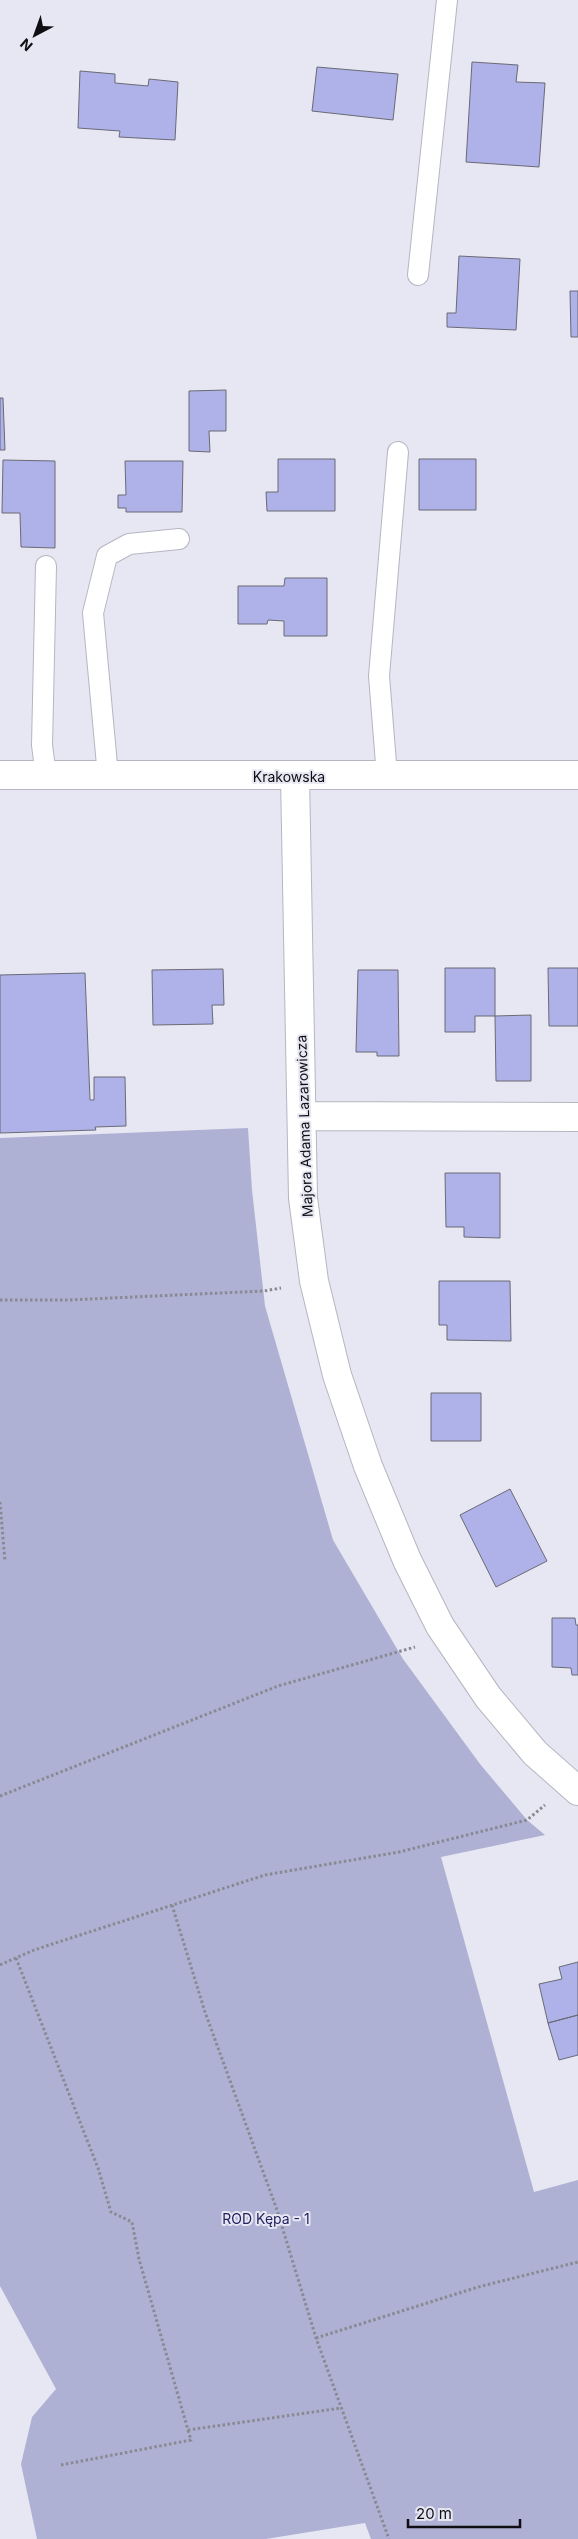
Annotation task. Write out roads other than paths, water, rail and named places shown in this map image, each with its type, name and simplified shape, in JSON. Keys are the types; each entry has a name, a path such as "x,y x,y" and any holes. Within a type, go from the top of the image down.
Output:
{"street":[{"name":"Krakowska","path":"0,775 578,775"},
{"name":"Majora Adama Lazarowicza","path":"295,776 303,1198 314,1281 337,1375 368,1466 407,1560 446,1635 488,1697 535,1753 573,1787"},
{"path":"302,1116 578,1117"}],"lane":[{"path":"418,275 448,0"},
{"path":"387,776 379,676 398,452"},
{"path":"108,776 93,613 107,556 129,544 178,539"},
{"path":"46,566 42,745 46,776"}],"park label":[{"name":"ROD Kępa - 1","path":"266,2218"}]}
